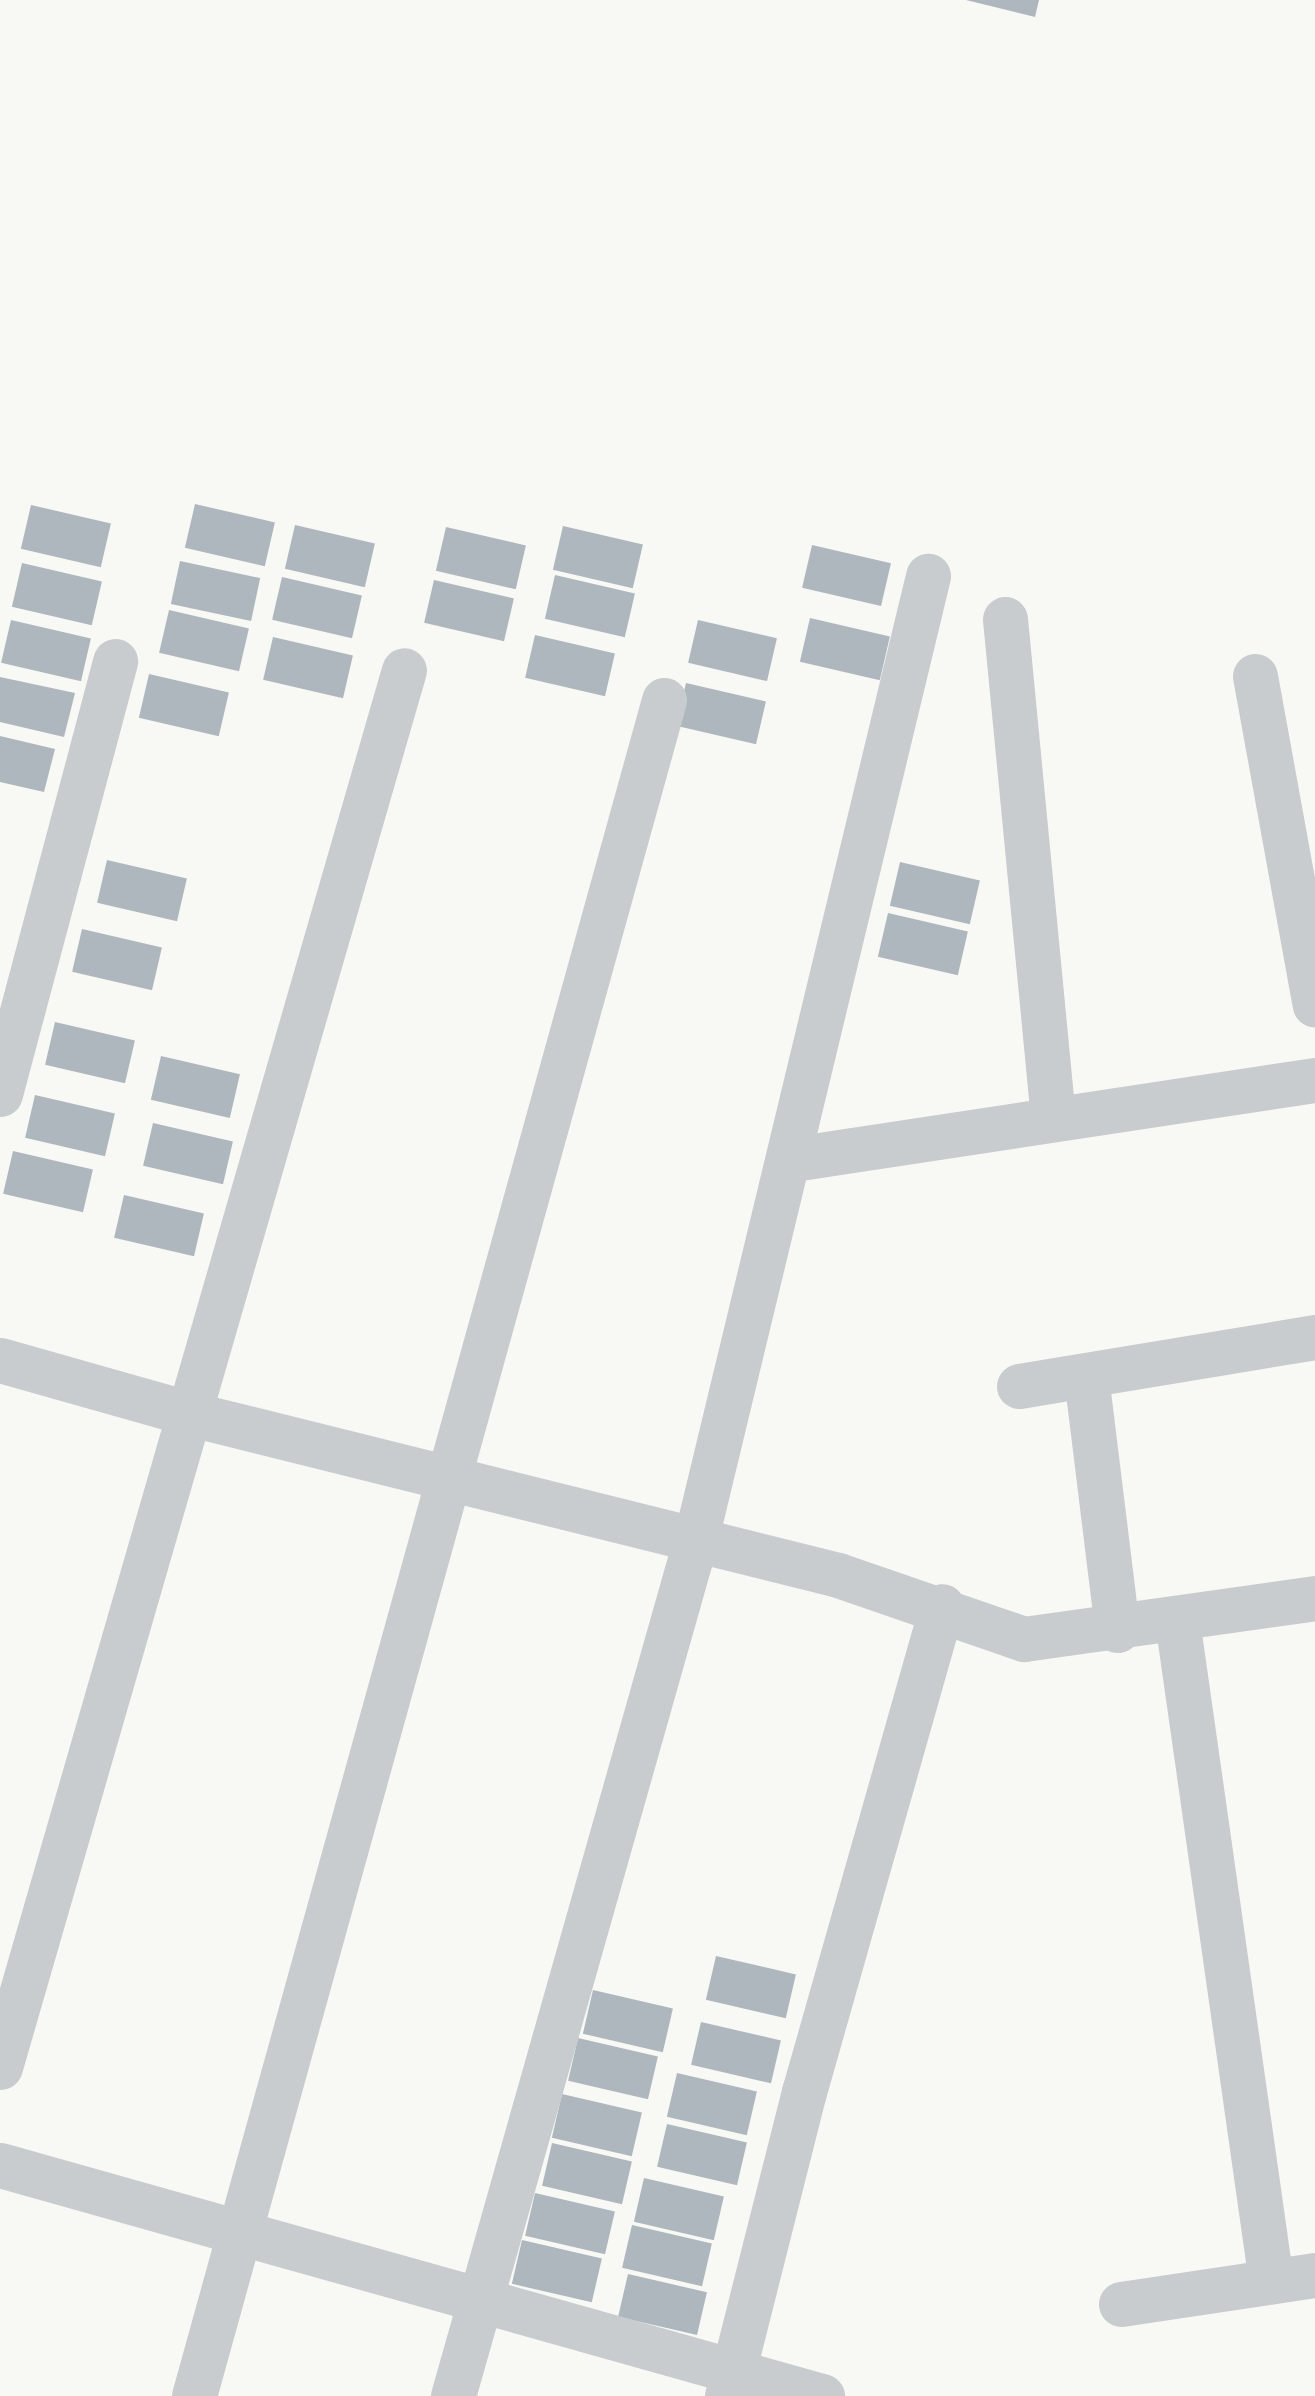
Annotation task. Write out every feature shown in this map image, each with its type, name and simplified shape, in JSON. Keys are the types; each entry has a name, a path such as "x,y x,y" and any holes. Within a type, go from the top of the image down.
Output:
{"street":[{"path":"453,2396 695,1542 792,1158 928,576"},
{"path":"1005,620 1052,1118"},
{"path":"0,1094 116,661"},
{"path":"0,2067 404,670"},
{"path":"1255,676 1315,1005"},
{"path":"194,2396 664,700"},
{"path":"792,1158 1315,1080"},
{"path":"1019,1386 1315,1336"},
{"path":"0,1360 191,1414 942,1606 1024,1640 1117,1630 1315,1598"},
{"path":"1086,1376 1117,1630"},
{"path":"731,2384 804,2092 942,1606"},
{"path":"1177,1620 1271,2282"},
{"path":"0,2165 483,2298 731,2384 822,2396"},
{"path":"1122,2304 1315,2275"}],"building":[{"path":"966,0 1039,0 1035,17"},
{"path":"195,504 275,522 265,566 185,548"},
{"path":"31,505 111,523 101,567 21,549"},
{"path":"295,525 375,543 365,587 285,569"},
{"path":"563,526 643,544 633,588 553,570"},
{"path":"446,527 526,545 516,589 436,571"},
{"path":"812,545 891,563 881,606 802,588"},
{"path":"180,561 260,578 251,621 171,604"},
{"path":"22,563 102,581 92,625 12,607"},
{"path":"555,575 635,593 625,637 545,619"},
{"path":"282,577 362,595 352,638 272,620"},
{"path":"434,580 514,598 504,641 424,623"},
{"path":"169,610 249,628 239,671 159,653"},
{"path":"810,618 890,636 880,680 800,662"},
{"path":"11,620 91,638 81,681 1,663"},
{"path":"698,620 777,638 767,681 688,663"},
{"path":"535,635 615,653 605,696 525,678"},
{"path":"273,637 353,655 343,698 263,680"},
{"path":"149,674 229,692 219,736 139,718"},
{"path":"0,677 75,693 64,737 0,722"},
{"path":"686,683 766,701 756,744 676,726"},
{"path":"0,736 55,749 44,792 0,782"},
{"path":"107,860 187,878 177,921 97,903"},
{"path":"900,862 980,880 970,924 890,906"},
{"path":"888,913 968,931 958,975 878,957"},
{"path":"82,929 162,947 152,990 72,972"},
{"path":"55,1022 135,1040 125,1083 45,1065"},
{"path":"161,1056 240,1074 230,1118 151,1100"},
{"path":"35,1095 115,1113 105,1156 25,1138"},
{"path":"153,1123 233,1141 223,1184 143,1166"},
{"path":"13,1151 93,1169 83,1212 3,1194"},
{"path":"124,1195 204,1213 194,1256 114,1238"},
{"path":"716,1956 796,1974 786,2018 706,2000"},
{"path":"593,1990 673,2008 663,2052 583,2034"},
{"path":"701,2022 781,2040 771,2083 691,2065"},
{"path":"578,2038 658,2056 648,2099 568,2081"},
{"path":"677,2073 757,2091 747,2135 667,2117"},
{"path":"562,2094 642,2112 632,2156 552,2138"},
{"path":"667,2124 747,2142 737,2185 657,2167"},
{"path":"552,2143 632,2161 622,2204 542,2186"},
{"path":"644,2178 724,2196 714,2240 634,2222"},
{"path":"535,2193 615,2211 605,2254 525,2236"},
{"path":"632,2225 712,2243 702,2286 622,2268"},
{"path":"522,2240 602,2258 592,2302 512,2284"},
{"path":"628,2274 707,2292 697,2335 618,2317"}]}
